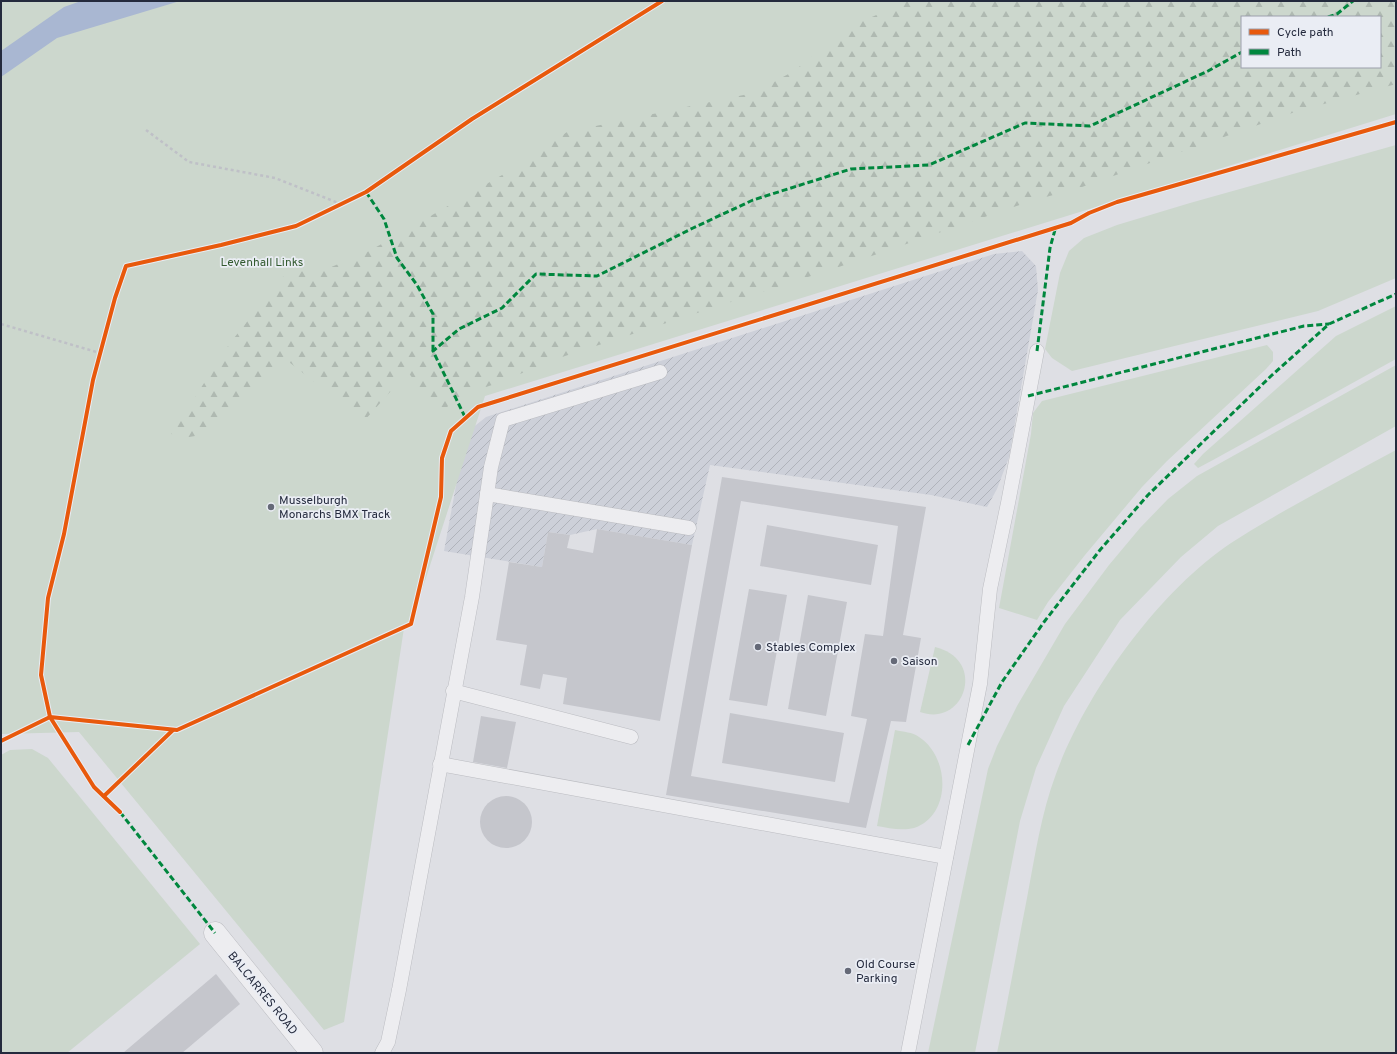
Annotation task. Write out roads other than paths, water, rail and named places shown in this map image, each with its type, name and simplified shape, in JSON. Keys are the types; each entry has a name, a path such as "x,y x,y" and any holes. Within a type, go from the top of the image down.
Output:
{"street":[{"name":"BALCARRES ROAD","path":"215,933 312,1053"}],"lane":[{"path":"908,1053 980,684 990,589 1037,351"},
{"path":"382,1053 388,1042 396,1003 453,691 472,597 491,467 503,420 660,372"},
{"path":"487,494 689,528"},
{"path":"453,691 631,737"},
{"path":"440,764 946,858"}],"water":[{"path":"81,1 180,1 57,38 1,77 1,51 64,7"}],"place":[{"name":"Musselburgh Monarchs BMX Track","path":"271,507"},
{"name":"Stables Complex","path":"758,647"},
{"name":"Saison","path":"894,661"},
{"name":"Old Course Parking","path":"848,971"}],"park label":[{"name":"Levenhall Links","path":"262,262"}]}
